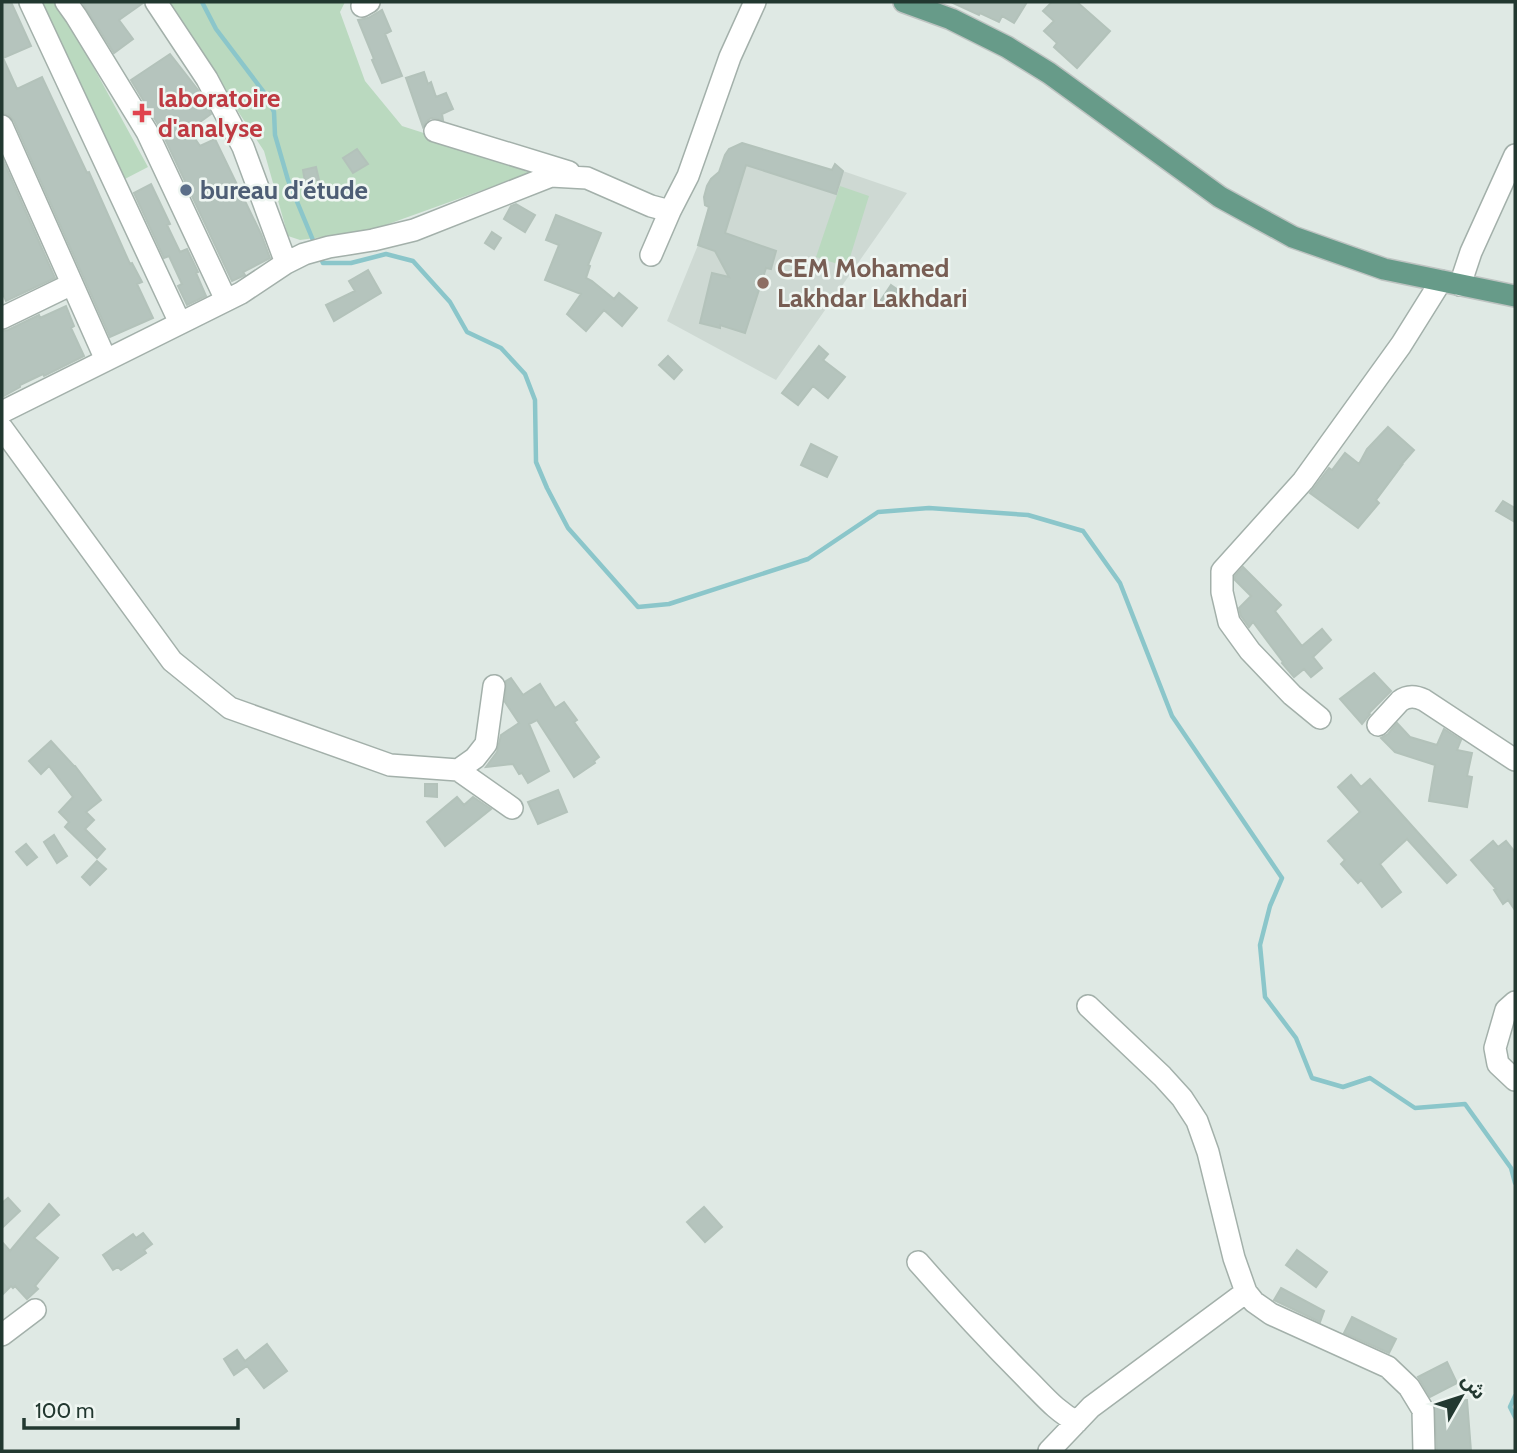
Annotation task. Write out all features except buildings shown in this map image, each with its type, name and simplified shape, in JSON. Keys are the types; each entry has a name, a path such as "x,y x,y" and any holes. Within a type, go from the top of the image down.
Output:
{"main road":[{"path":"904,2 951,19 1007,47 1049,73 1220,197 1293,237 1384,269 1515,296"}],"street":[{"path":"30,2 180,323"},
{"path":"66,2 147,132 226,300"},
{"path":"156,2 207,79 243,147 295,259"},
{"path":"651,255 688,176 730,57 755,2"},
{"path":"2,126 106,360"},
{"path":"435,131 587,178 651,206 670,211"},
{"path":"1320,718 1292,695 1250,651 1229,622 1222,592 1222,571 1303,481 1401,345 1450,283 1471,251 1515,155"},
{"path":"2,412 241,293 295,259 329,247 414,230 551,176 587,178"},
{"path":"3,314 72,284"},
{"path":"2,429 172,661 230,708 390,765 458,770 512,808"},
{"path":"458,770 475,758 486,744 494,686"},
{"path":"1378,725 1400,701 1410,696 1420,698 1515,761"},
{"path":"1515,1002 1506,1010 1495,1048 1498,1064 1515,1080"},
{"path":"1088,1006 1162,1076 1182,1098 1197,1121 1208,1152 1234,1258 1246,1292 1254,1302 1271,1314 1388,1367 1409,1387 1423,1410 1424,1451"},
{"path":"918,1262 1049,1403 1077,1422"},
{"path":"1049,1451 1091,1407 1246,1292"},
{"path":"2,1335 35,1310"}],"shaded area":[{"name":"CEM Mohamed Lakhdar Lakhdari","path":"742,143 831,170 834,166 907,193 776,380 667,321 698,245 708,208 704,197 707,186 711,179 718,177 729,149"}],"green space":[{"path":"36,2 58,2 148,167 121,181"},
{"path":"166,2 345,2 340,12 365,81 402,126 461,145 530,173 369,231 300,240 288,236 264,151"},
{"path":"840,186 869,196 847,267 816,257"}],"waterway":[{"path":"202,2 216,29 266,95 274,112 275,135 288,180 315,245"},
{"path":"320,256 323,263 351,263 386,254 413,261 450,302 467,332 501,348 525,374 535,400 536,462 547,488 568,528 638,607 669,604 808,559 878,512 929,508 1028,515 1083,531 1120,583 1172,716 1282,878 1270,906 1260,945 1265,997 1296,1038 1312,1078 1343,1087 1370,1078 1415,1108 1465,1104 1511,1168 1515,1183"},
{"path":"1515,1396 1510,1407 1515,1417"}],"place":[{"name":"laboratoire d'analyse","path":"142,113"},
{"name":"bureau d'étude","path":"186,190"},
{"name":"CEM Mohamed Lakhdar Lakhdari","path":"763,283"}]}
